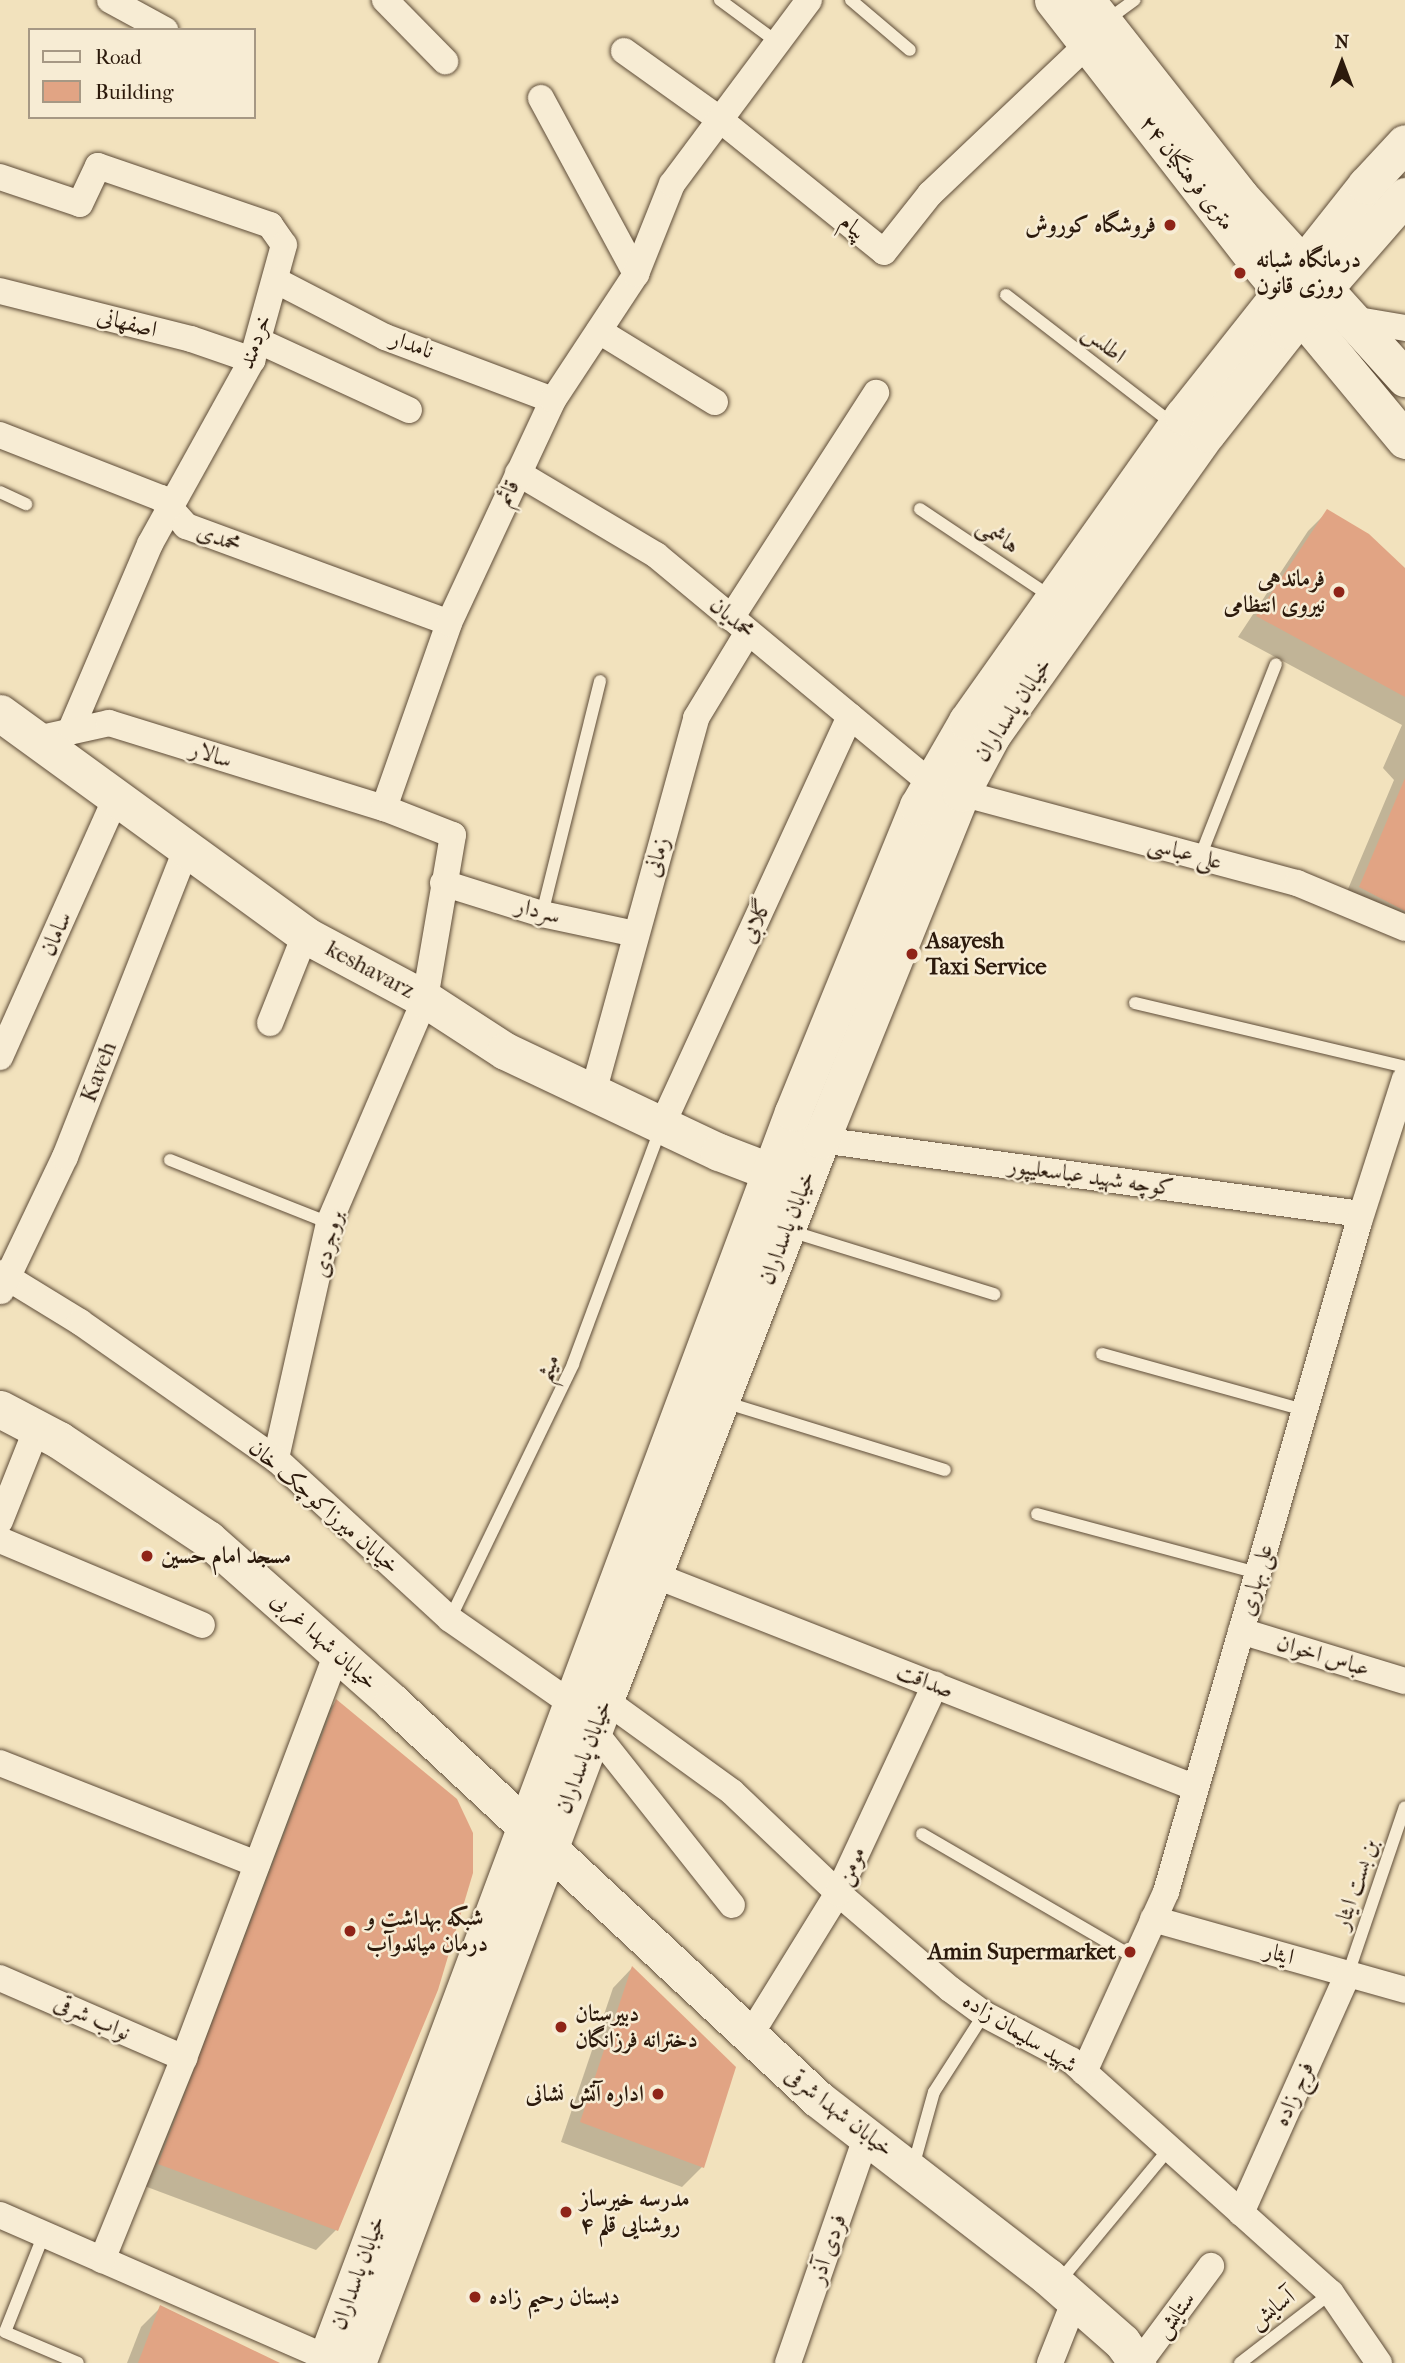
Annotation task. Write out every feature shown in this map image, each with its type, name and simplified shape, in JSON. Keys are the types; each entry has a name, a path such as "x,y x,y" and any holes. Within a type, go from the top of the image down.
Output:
{"main road":[{"name":"۲۴ متری فرهنگیان","path":"1053,0 1092,22 1240,196 1405,440"},
{"name":"خیابان پاسداران","path":"336,2362 537,1839 590,1711 654,1575 787,1230 788,1178 946,788 992,735 1207,433 1302,290 1405,143"},
{"name":"خیابان پاسداران","path":"788,1178 821,1140 946,788 967,721 1177,426 1302,290 1405,196"},
{"name":"۲۴ متری فرهنگیان","path":"1302,290 1352,319 1405,378"},
{"name":"keshavarz","path":"0,713 53,735 113,803 187,848 304,935 425,999 505,1051 662,1125 788,1178"},
{"path":"590,1711 788,1178"},
{"name":"خیابان شهدا غربی","path":"0,1409 37,1428 208,1539 337,1653 537,1839"},
{"name":"خیابان شهدا شرقی","path":"537,1839 818,2099 912,2169 1066,2292 1122,2342 1138,2363"}],"street":[{"path":"110,0 161,28"},
{"path":"385,0 445,61"},
{"name":"قائم","path":"384,808 449,623 553,400 636,274 672,184 718,118 809,0"},
{"name":"پیام","path":"624,51 718,118 884,252 930,194 1092,22"},
{"path":"541,98 636,274"},
{"name":"خردمند","path":"0,177 80,204 98,166 270,225 284,245 255,350 150,544 53,735"},
{"name":"نامدار","path":"275,280 385,337 553,400"},
{"name":"اصفهانی","path":"0,291 191,339 255,350 409,410"},
{"path":"1352,319 1405,328"},
{"path":"599,331 715,402"},
{"name":"زمانی","path":"593,1093 696,718 740,625 876,393"},
{"name":"محمدی","path":"0,435 161,498 186,526 449,623"},
{"name":"محمدیان","path":"518,473 656,555 850,716 946,788"},
{"name":"گلابی","path":"662,1125 850,716"},
{"name":"سالار","path":"53,735 109,723 384,808"},
{"name":"علی عباسی","path":"946,788 1297,883 1405,928"},
{"name":"سامان","path":"0,1057 113,803"},
{"path":"384,808 453,835 425,999"},
{"name":"Kaveh","path":"3,1281 65,1157 187,848"},
{"name":"سردار","path":"443,883 542,914 635,934"},
{"path":"270,1023 304,935"},
{"name":"بروجردی","path":"276,1459 329,1223 425,999"},
{"name":"علی بهاری","path":"1084,2072 1153,1919 1196,1788 1361,1214 1405,1079"},
{"name":"کوچه شهید عباسعلیپور","path":"821,1140 1361,1214"},
{"name":"خیابان میرزاکوچک خان","path":"3,1281 276,1459 450,1619 590,1711"},
{"path":"0,1521 37,1428"},
{"path":"0,1540 202,1625"},
{"name":"صداقت","path":"654,1575 1196,1788"},
{"name":"عباس اخوان","path":"1241,1631 1405,1681"},
{"path":"102,2260 184,2059 337,1653"},
{"name":"مومن","path":"749,2037 838,1893 935,1685"},
{"path":"590,1711 732,1905"},
{"name":"شهید سلیمان زاده","path":"590,1711 732,1791 838,1893 984,2014 1071,2060 1331,2293 1379,2363"},
{"path":"0,1763 257,1864"},
{"name":"ایثار","path":"1153,1919 1405,1990"},
{"name":"فرج زاده","path":"1241,2213 1348,1974"},
{"name":"نواب شرقی","path":"0,1978 184,2059"},
{"name":"فردی آذر","path":"788,2363 867,2136"},
{"path":"0,2215 336,2362"},
{"name":"ستایش","path":"1138,2363 1211,2266"},
{"path":"1050,2363 1066,2292"}],"lane":[{"path":"720,0 777,42"},
{"path":"851,0 910,50"},
{"path":"1092,22 1135,0"},
{"name":"اطلس","path":"1006,295 1177,426"},
{"path":"0,492 26,504"},
{"name":"هاشمی","path":"920,509 1053,598"},
{"path":"1200,857 1276,664"},
{"path":"542,914 600,681"},
{"path":"1135,1003 1405,1067"},
{"name":"میثم","path":"450,1619 573,1364 662,1125"},
{"path":"170,1160 329,1223"},
{"path":"787,1230 994,1293"},
{"path":"1102,1354 1304,1410"},
{"path":"721,1401 944,1470"},
{"path":"1037,1514 1257,1573"},
{"name":"بن بست ایثار","path":"1348,1974 1405,1807"},
{"path":"922,1834 1135,1958"},
{"path":"912,2169 933,2092 984,2014"},
{"path":"1066,2292 1169,2149"},
{"path":"44,2234 2,2331 78,2363"},
{"name":"آسایش","path":"1240,2363 1253,2348 1331,2293"}],"building":[{"name":"فرماندهی نیروی انتظامی","path":"1327,509 1369,534 1405,568 1405,697 1256,616"},
{"path":"1405,778 1405,911 1359,887"},
{"name":"شبکه بهداشت و درمان میاندوآب","path":"336,1699 457,1799 473,1833 473,1873 438,1990 338,2231 158,2164"},
{"name":"اداره آتش نشانی","path":"632,1966 736,2067 704,2168 580,2122"},
{"path":"160,2305 280,2363 138,2363"}],"place":[{"name":"فروشگاه کوروش","path":"1170,225"},
{"name":"درمانگاه شبانه روزی قانون","path":"1240,273"},
{"name":"فرماندهی نیروی انتظامی","path":"1339,592"},
{"name":"Asayesh Taxi Service","path":"912,954"},
{"name":"مسجد امام حسین","path":"147,1556"},
{"name":"شبکه بهداشت و درمان میاندوآب","path":"350,1931"},
{"name":"Amin Supermarket","path":"1130,1952"},
{"name":"دبیرستان دخترانه فرزانگان","path":"561,2027"},
{"name":"اداره آتش نشانی","path":"658,2094"},
{"name":"مدرسه خیرساز روشنایی قلم ۴","path":"566,2212"},
{"name":"دبستان رحیم زاده","path":"475,2297"}]}
